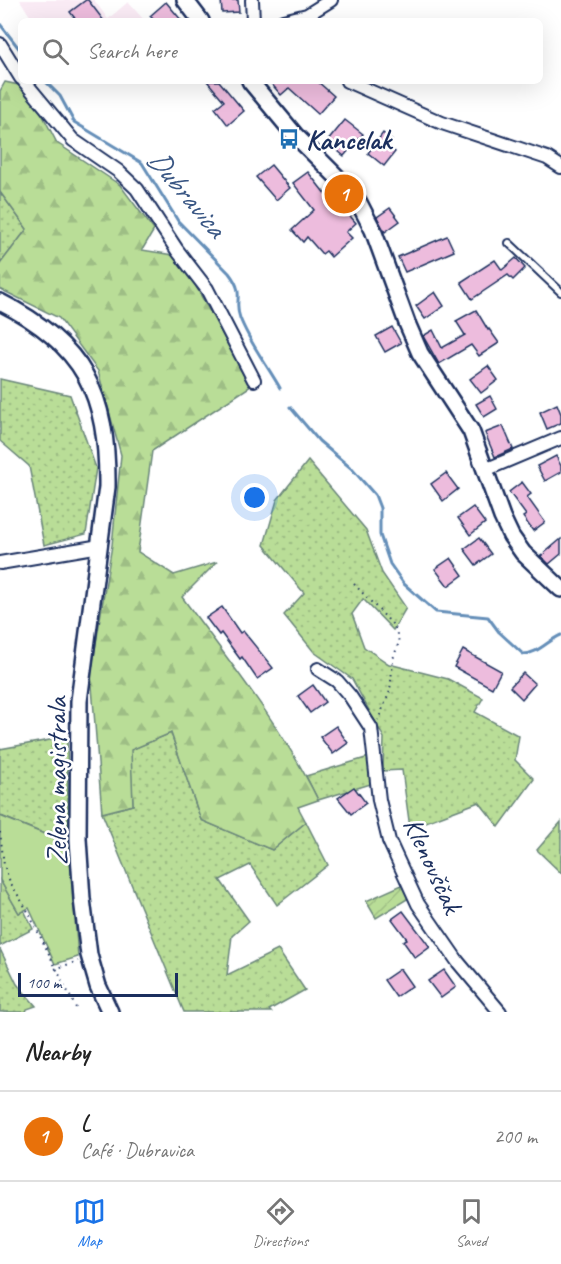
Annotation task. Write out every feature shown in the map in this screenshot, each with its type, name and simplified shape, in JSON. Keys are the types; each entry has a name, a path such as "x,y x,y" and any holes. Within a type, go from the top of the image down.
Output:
{"street":[{"path":"185,0 199,18"},
{"path":"252,0 253,18"},
{"path":"295,18 307,15 331,0"},
{"path":"0,44 18,73"},
{"path":"26,84 73,140 118,171 137,189 177,250 207,289 254,380"},
{"path":"253,84 296,135 358,201 373,230 420,353 471,431 502,517 516,545 561,589"},
{"path":"354,84 442,123 547,158 561,167"},
{"name":"Zelena magistrala","path":"0,302 42,326 60,341 81,367 96,399 105,435 107,487 79,701 78,839 89,956 98,986 110,1012"},
{"path":"485,470 561,438"},
{"path":"0,563 100,546"},
{"name":"Klenovščak","path":"318,669 337,681 350,696 373,734 379,800 389,841 418,904 458,962 500,1012"}],"lane":[{"path":"508,243 561,292"}],"path":[{"path":"354,584 395,627 399,642 393,659 390,692 373,734"},
{"path":"0,832 4,865 10,882 27,910 78,1012"},
{"path":"55,969 89,956"}],"shaded area":[{"path":"20,0 94,0 107,18 31,18"},
{"path":"128,2 142,18 109,18"}],"green space":[{"path":"5,82 28,87 57,143 120,185 154,230 142,250 179,256 251,386 152,451 138,552 174,575 217,562 182,597 272,721 318,800 298,807 306,822 272,850 201,820 171,733 131,750 133,805 102,813 91,674 112,545 121,455 98,371 59,318 0,289 0,264 27,229 0,192 0,91"},
{"path":"0,192 27,229 0,264"},
{"path":"0,379 70,395 96,468 86,534 44,545 29,466 0,441"},
{"path":"308,461 366,530 382,573 406,608 393,630 363,599 352,614 364,647 389,664 448,679 483,698 475,712 519,736 515,760 534,779 499,827 479,802 410,828 402,770 383,771 384,738 352,679 314,652 284,615 304,593 264,545 277,500"},
{"path":"171,733 201,820 272,850 306,822 328,865 277,905 250,865 220,880 249,921 232,936 227,975 278,950 305,990 269,1010 271,1012 184,1012 102,813 133,805 130,750"},
{"path":"67,737 69,844 1,816 0,813 0,749"},
{"path":"369,757 374,783 318,800 306,776"},
{"path":"0,816 69,844 78,957 55,964 29,908 19,913 0,880"},
{"path":"561,822 561,873 537,850"},
{"path":"0,880 19,913 24,910 33,929 0,946"},
{"path":"404,884 409,898 376,918 366,901"},
{"path":"0,949 17,984 36,1006 27,1009 26,1012 0,1012"}],"building":[{"path":"88,0 102,18 75,18 70,12"},
{"path":"221,0 238,0 239,12 222,13"},
{"path":"166,2 179,18 152,18 150,16"},
{"path":"210,84 222,84 244,111 228,125 215,108 224,101"},
{"path":"272,84 320,84 334,96 318,114 289,88 281,95"},
{"path":"345,120 363,134 344,156 327,142"},
{"path":"383,133 392,141 388,147 395,152 384,166 368,153"},
{"path":"271,165 290,188 276,200 256,177"},
{"path":"308,172 341,214 345,210 356,223 346,232 352,238 331,257 326,251 322,254 307,237 303,242 292,230 314,210 293,183"},
{"path":"390,208 400,221 385,232 377,217"},
{"path":"447,236 454,251 405,272 398,257"},
{"path":"516,258 525,268 513,280 508,275 472,299 461,282 495,260 502,270"},
{"path":"435,292 444,306 425,319 416,306"},
{"path":"476,310 499,343 479,356 471,345 439,364 423,336 433,330 442,348 465,335 456,321"},
{"path":"392,327 401,343 385,352 376,336"},
{"path":"488,366 498,380 481,393 470,379"},
{"path":"490,396 497,409 484,417 476,404"},
{"path":"557,404 561,414 561,423 547,429 540,412"},
{"path":"503,426 513,449 495,457 485,433"},
{"path":"556,456 561,472 545,481 537,466"},
{"path":"446,473 458,489 443,501 431,484"},
{"path":"522,482 531,494 527,497 545,522 533,531 523,517 526,515 509,492"},
{"path":"473,507 485,523 470,535 458,518"},
{"path":"479,538 491,554 476,565 464,549"},
{"path":"561,539 561,554 549,564 541,556"},
{"path":"451,558 463,575 448,586 435,569"},
{"path":"222,607 240,633 243,631 273,668 257,679 242,657 240,659 221,633 219,635 206,618"},
{"path":"463,650 501,671 492,688 454,667"},
{"path":"523,673 535,684 522,699 510,687"},
{"path":"313,685 325,702 310,713 298,696"},
{"path":"336,726 348,743 333,754 320,737"},
{"path":"354,787 366,803 351,814 338,798"},
{"path":"403,911 430,947 415,958 403,941 407,939 392,919"},
{"path":"400,969 412,986 396,997 384,980"},
{"path":"444,970 456,987 441,998 428,981"}],"waterway":[{"name":"Dubravica","path":"0,24 18,47"},
{"name":"Dubravica","path":"48,84 60,96 74,122 142,163 178,221 229,273 237,287 240,318 253,345 280,388"},
{"name":"Dubravica","path":"290,407 319,441 352,469 375,495 380,508 380,535 390,564 404,584 436,612 488,617 499,632 523,654 538,650 561,635"}],"place":[{"name":"Kancelak","path":"289,139"},
{"name":"L","path":"344,194"}]}
